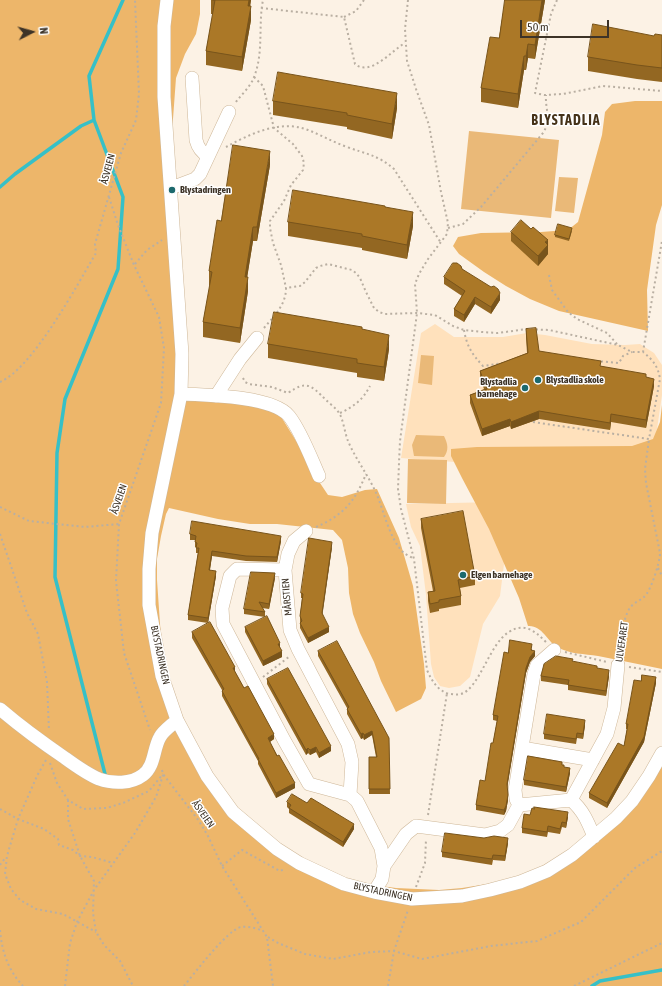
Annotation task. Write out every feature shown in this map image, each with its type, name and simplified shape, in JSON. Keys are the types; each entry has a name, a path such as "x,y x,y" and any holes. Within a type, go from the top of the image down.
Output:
{"street":[{"name":"BLYSTADRINGEN","path":"167,0 164,26 164,97 182,354 180,394 152,533 149,570 149,605 162,676 177,720 207,776 233,812 277,849 299,863 344,884 374,892 412,899 462,896 520,882 547,871 572,855 616,818 632,801 662,753"},
{"path":"192,78 196,140 201,152 208,156"},
{"path":"171,188 195,179 204,168 208,156 229,112"},
{"path":"216,396 240,359 257,338"},
{"path":"180,394 216,396 264,403 277,407 288,415 295,424 319,476"},
{"path":"285,570 288,554 294,541 306,531"},
{"name":"MÅRSTIEN","path":"237,569 285,570 290,630 298,649 348,744 352,762 350,795 309,784 223,624 222,608 230,576 237,569"},
{"path":"519,805 516,799 515,790 534,674 537,665 554,650"},
{"name":"ULVEFARET","path":"571,800 607,734 614,708 618,665"},
{"path":"0,709 48,752 99,778 114,782 127,782 137,779 144,774 151,766 154,750 160,735 177,720"},
{"path":"522,748 593,760"},
{"path":"350,795 357,801 381,848 384,866 382,879 374,892"},
{"path":"519,805 571,800 578,806 587,818 594,837"},
{"path":"384,866 406,834 416,826 426,829 485,835 500,831 508,825 519,805"}],"path":[{"name":"ÅSVEIEN","path":"135,0 139,94 136,120 120,153 109,197 118,225 134,265 159,318 164,348 161,404 119,524 116,581 124,653 150,729 154,750"},
{"path":"229,112 254,77 261,46 261,8 263,0"},
{"path":"261,8 344,17 356,11 364,0"},
{"path":"408,0 405,29 405,43 408,61 429,125 448,223 447,234 428,259 415,284 417,313 400,441 398,489 401,509 414,559 427,670 432,682 437,688 447,693 456,695 461,694 470,688 502,636 514,629 527,628 536,632 554,650"},
{"path":"557,0 550,14 535,93 546,95 563,94 603,86 662,91"},
{"path":"344,17 355,64 359,68 373,66 405,43"},
{"path":"254,77 263,86 274,128 293,144 302,156 304,164 303,170 291,185 284,201 270,221 273,242 281,265 286,295 282,305 257,338"},
{"path":"448,228 463,224 481,207 543,133 548,120 548,112 545,103 546,95"},
{"path":"208,156 260,132 274,128 293,126 306,129 346,147 376,156 385,161 394,169 441,243"},
{"path":"0,382 5,380 22,366 69,300 96,253 95,244 109,197"},
{"path":"134,265 147,250 174,233"},
{"path":"590,360 619,362 623,356 632,352 643,352 662,241"},
{"path":"286,288 300,286 316,268 328,264 352,270 356,273 360,278 370,302 379,312 435,315 453,326 464,330 482,332 498,333 527,329 549,330 618,345 632,352"},
{"path":"549,275 552,290 568,312 577,319 608,333 618,345"},
{"path":"464,330 466,342 472,354 483,366 508,362"},
{"name":"ULVEFARET","path":"618,665 617,658 626,616 632,604 645,596 658,568 660,553 646,483 645,468 660,378 658,369 652,360 643,352"},
{"path":"240,359 242,377 248,384 272,387 288,393 298,386 310,386 340,413 344,432 349,444 377,495 394,539 404,553 414,559"},
{"path":"340,413 350,409 360,400 370,386"},
{"path":"533,422 649,440"},
{"path":"306,531 324,524 348,506 358,493 366,474"},
{"path":"0,507 29,521 85,528 119,524"},
{"path":"0,534 27,612 38,634 46,682 48,752 18,819 7,856 5,874 11,889 20,900 36,909 63,914 96,932"},
{"path":"658,568 662,576"},
{"path":"255,684 298,649"},
{"path":"388,986 394,952 425,863 427,844 426,829 447,693"},
{"name":"ÅSVEIEN","path":"161,768 163,774 199,821 222,866 267,937 272,986"},
{"path":"64,986 70,943 77,922 94,890 135,833 156,797 163,774"},
{"path":"68,800 68,819 80,856 94,881 93,913 96,932 104,945 120,962 133,986"},
{"path":"0,809 18,819 44,829 58,839 59,844 72,850 80,856 92,857 113,863"},
{"path":"222,866 242,850 280,871 299,863"},
{"path":"267,937 305,954 333,959 371,952 394,952 422,959 491,946 537,940 581,922 635,868 662,851"},
{"path":"0,865 7,856"},
{"path":"184,986 230,934 240,927 254,928 263,931"},
{"path":"0,930 2,948 14,976 23,986"},
{"path":"574,986 662,942"}],"shaded area":[{"path":"0,0 200,0 200,14 196,34 185,54 176,78 171,146 187,392 241,400 280,415 298,444 312,471 328,495 342,497 365,490 377,489 399,538 413,586 426,688 421,699 396,712 381,681 353,614 349,593 348,568 342,540 333,530 277,524 250,524 218,519 169,508 166,514 157,559 162,653 174,695 200,758 228,799 274,845 344,881 396,888 439,890 506,881 533,871 581,844 662,764 662,986 0,986"},
{"path":"635,101 662,101 662,205 656,225 647,290 648,331 559,311 530,299 506,286 459,254 453,246 458,237 481,233 568,230 578,222 602,135 605,112 612,104"},
{"path":"469,131 559,140 551,218 461,209"},
{"path":"559,177 578,178 574,213 555,211"},
{"name":"Blystadlia skole","path":"435,324 454,337 503,337 527,333 592,344 640,344 654,353 662,365 662,395 652,463 455,462 401,458 421,333"},
{"path":"421,355 434,356 432,385 418,383"},
{"path":"662,405 662,669 562,649 553,644 537,628 528,626 519,598 489,529 451,456 451,449 477,447 632,446 653,439 660,422"},
{"path":"416,435 444,436 447,452 444,457 414,456 412,445"},
{"path":"408,459 447,460 446,504 407,503"},
{"name":"Elgen barnehage","path":"497,502 505,556 500,596 483,624 470,677 460,686 449,688 440,686 434,677 431,664 426,595 420,546 411,527 406,504"}],"building":[{"path":"215,0 249,0 248,6 251,6 242,57 206,51"},
{"path":"505,0 542,0 535,45 528,44 526,56 524,56 518,94 481,88 490,37 499,38"},
{"path":"593,24 654,36 655,34 662,35 662,68 588,57"},
{"path":"278,72 397,93 392,124 347,115 347,113 273,101"},
{"path":"233,145 270,151 257,227 253,227 245,277 248,277 240,328 203,322 212,272 209,271 217,220 221,221"},
{"path":"293,190 413,212 407,245 362,236 362,234 288,222"},
{"path":"521,220 531,229 533,227 548,240 545,242 548,245 538,256 511,232"},
{"path":"558,224 572,228 569,239 555,235"},
{"path":"453,263 457,263 462,269 491,287 494,286 498,289 500,293 491,307 475,297 464,315 454,309 465,291 444,277"},
{"path":"274,312 362,327 362,329 389,335 384,367 357,363 357,359 268,344"},
{"path":"536,328 539,351 601,361 600,366 646,374 646,377 654,379 646,420 611,414 610,423 539,411 511,422 510,419 482,429 470,395 487,389 480,371 528,353 526,329"},
{"path":"463,511 475,576 458,580 461,596 439,600 439,602 430,604 428,592 435,591 421,519"},
{"path":"192,521 281,536 277,557 246,556 212,551 209,570 216,571 208,618 188,615 199,548 196,548 196,536 190,534"},
{"path":"309,538 332,542 322,613 329,627 308,638 300,623 302,621 300,616 303,594 301,593"},
{"path":"251,572 275,573 269,604 259,602 265,612 244,609"},
{"path":"267,616 280,643 278,644 282,651 263,661 245,627"},
{"path":"210,622 235,667 233,668 244,688 248,686 274,734 268,738 277,756 279,755 295,783 276,793 222,691 224,689 192,632"},
{"path":"510,640 532,644 531,650 535,651 530,657 526,668 507,784 508,795 504,810 476,805 480,780 485,781 491,743 493,743 498,716 493,715 504,652 508,653"},
{"path":"337,641 389,738 390,789 369,789 369,757 377,757 372,731 364,735 363,733 361,734 347,709 349,707 318,651"},
{"path":"556,656 573,659 572,661 609,670 606,691 568,685 569,680 541,676 544,664"},
{"path":"288,668 331,746 319,753 316,747 310,750 308,748 306,750 267,679"},
{"path":"642,675 656,677 644,737 607,803 589,793 618,743 624,746 628,724 626,724 634,680 641,681"},
{"path":"547,714 585,720 583,734 577,733 576,739 544,734"},
{"path":"528,756 562,762 564,767 570,768 566,787 524,780"},
{"path":"292,794 307,803 311,798 354,824 343,842 289,808 291,805 287,802"},
{"path":"534,807 568,812 566,823 562,822 560,829 548,826 547,832 522,828 524,814 530,815 532,808 534,809"},
{"path":"445,833 484,838 494,836 508,838 505,856 493,855 492,859 442,852"}],"waterway":[{"path":"0,187 15,174 81,126 94,120 89,76 123,0"},
{"path":"94,120 123,197 118,269 65,399 57,453 55,577 106,778"},
{"path":"592,986 600,981 662,970"}],"place":[{"name":"Blystadringen","path":"172,190"},
{"name":"Blystadlia skole","path":"538,380"},
{"name":"Blystadlia barnehage","path":"525,388"},
{"name":"Elgen barnehage","path":"463,575"}],"district":[{"name":"BLYSTADLIA","path":"566,121"}]}
